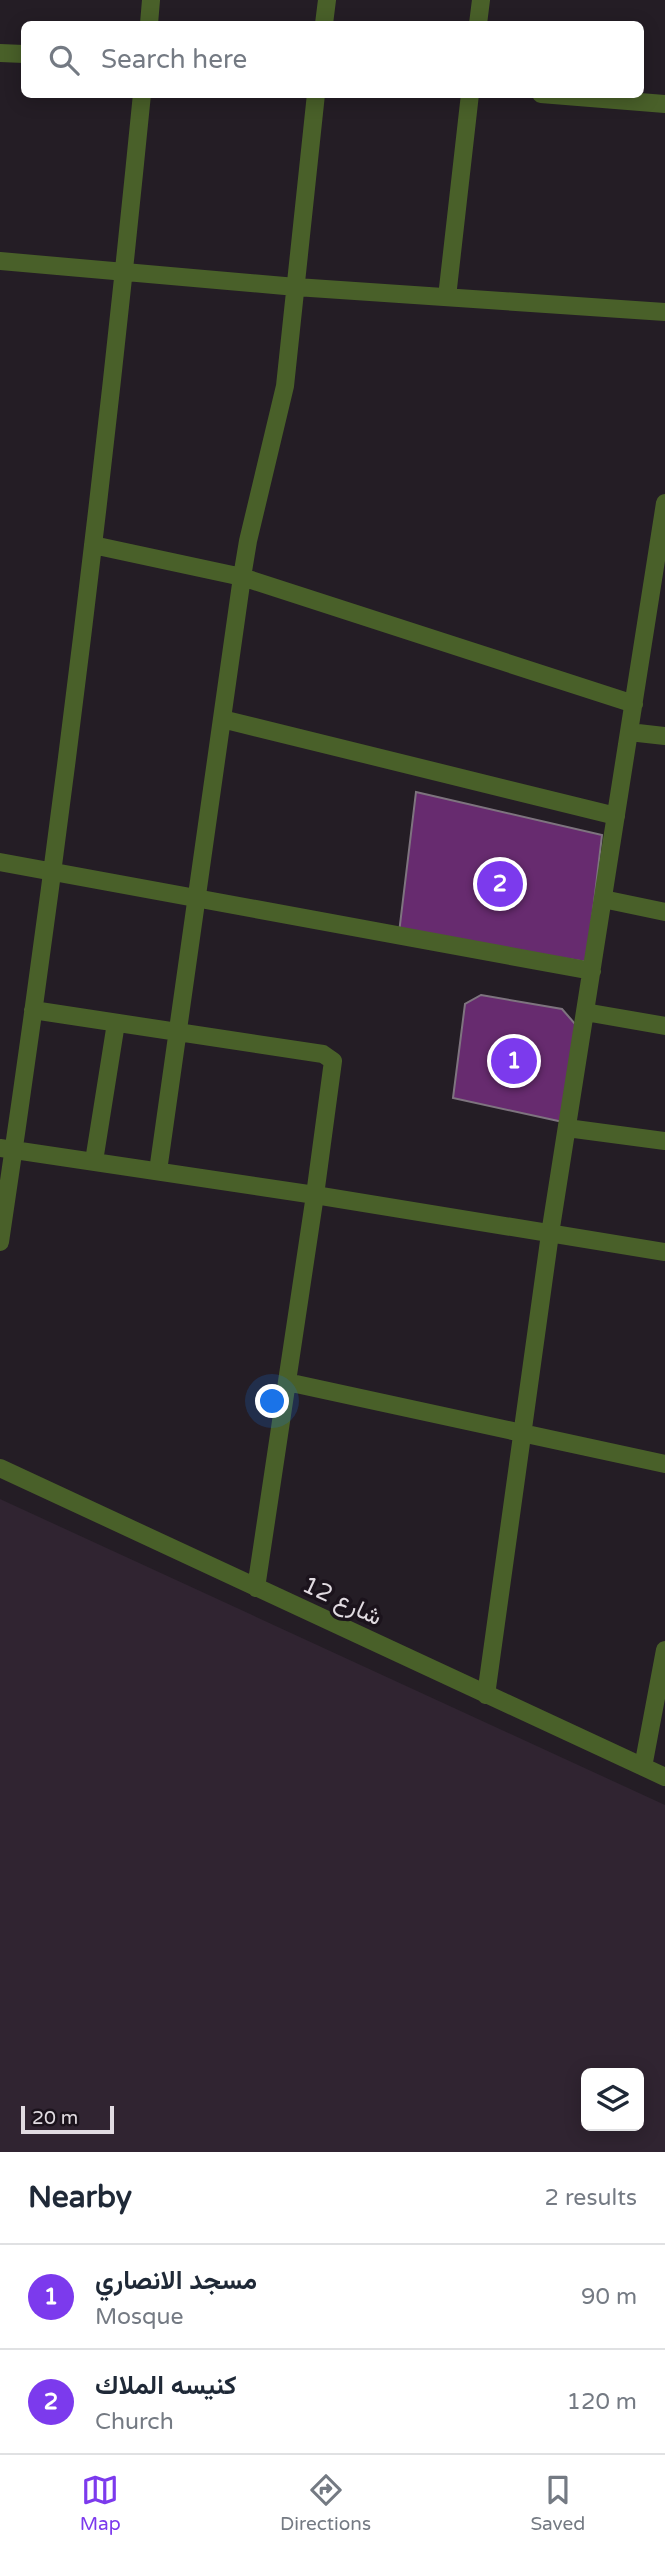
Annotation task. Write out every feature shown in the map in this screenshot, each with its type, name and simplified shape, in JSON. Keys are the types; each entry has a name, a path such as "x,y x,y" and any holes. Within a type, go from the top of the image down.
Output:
{"street":[{"path":"149,21 151,0"},
{"path":"324,21 327,0"},
{"path":"478,21 481,0"},
{"path":"0,52 21,54"},
{"path":"0,1242 7,1149 33,1010 93,545 142,98"},
{"path":"158,1171 242,578 248,541 285,386 316,98"},
{"path":"447,297 470,98"},
{"path":"591,98 665,104"},
{"path":"0,261 296,287 665,312"},
{"path":"486,1695 550,1234 629,732 658,596 665,503"},
{"path":"93,545 242,578 634,705"},
{"path":"222,719 616,816"},
{"path":"629,732 665,736"},
{"path":"0,862 592,971"},
{"path":"603,899 665,912"},
{"path":"33,1010 323,1054 329,1057 333,1067 256,1588"},
{"path":"585,1012 665,1026"},
{"path":"94,1161 116,1023"},
{"path":"567,1128 665,1141"},
{"path":"7,1149 315,1195 665,1252"},
{"path":"287,1382 665,1464"},
{"name":"شارع 12","path":"0,1468 665,1777"},
{"path":"643,1767 665,1650"}],"shaded area":[{"path":"0,1499 665,1805 665,2152 0,2152"}],"building":[{"path":"416,792 602,835 587,962 399,933"},
{"path":"481,995 562,1009 576,1025 563,1122 453,1098 465,1004"}],"place":[{"name":"كنيسه الملاك","path":"500,884"},
{"name":"مسجد الانصاري","path":"514,1061"}]}
